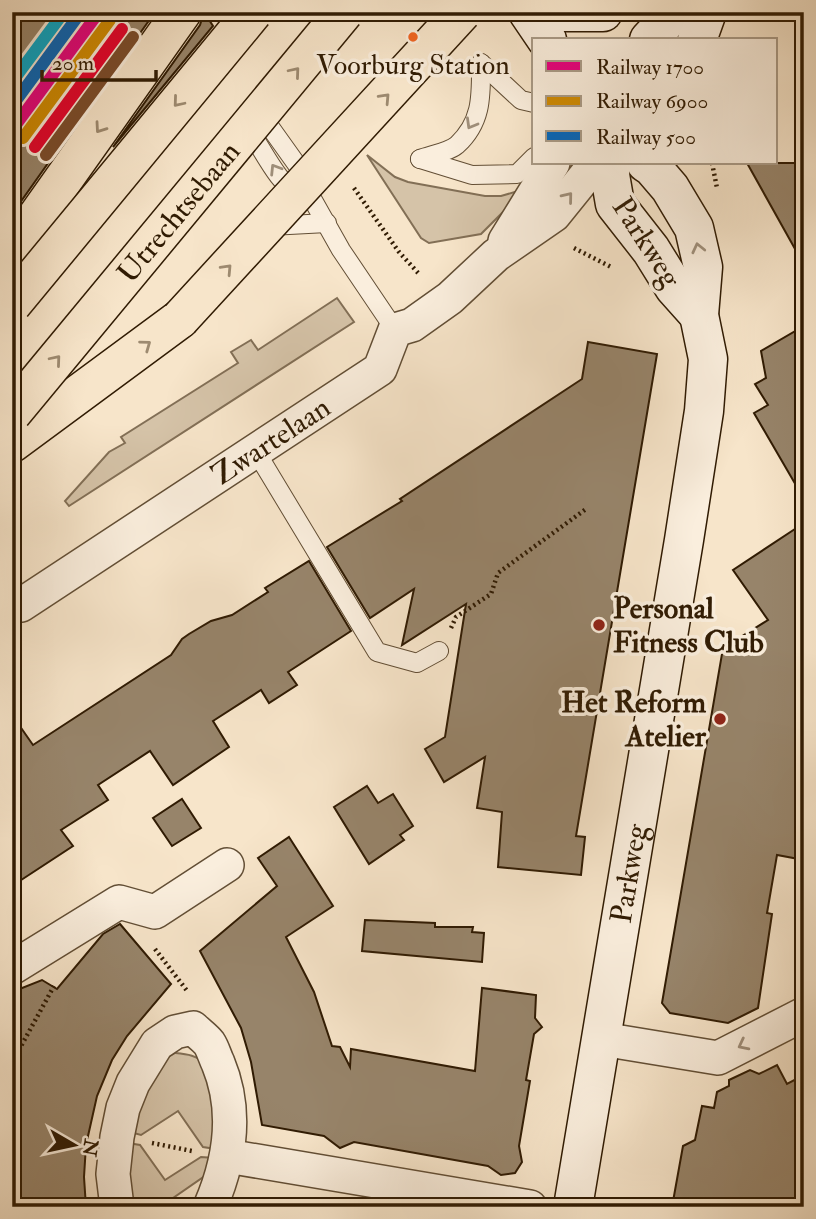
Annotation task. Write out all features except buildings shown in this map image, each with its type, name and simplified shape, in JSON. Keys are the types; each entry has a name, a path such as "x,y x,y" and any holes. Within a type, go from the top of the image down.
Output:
{"highway":[{"path":"12,252 182,12"},
{"path":"12,304 253,12"},
{"name":"Utrechtsebaan","path":"12,413 344,12"},
{"path":"12,443 180,319 462,12"}],"street":[{"path":"528,12 546,38"},
{"path":"558,12 603,12"},
{"path":"651,38 663,26 671,12"},
{"path":"698,38 707,12"},
{"path":"496,255 552,164"},
{"path":"394,330 412,325 450,298 496,255 554,215 595,164"},
{"name":"Parkweg","path":"611,164 615,204 651,250 674,288 699,315"},
{"name":"Parkweg","path":"573,1207 704,411 708,359 699,315 703,267 694,228 670,188 648,164"},
{"name":"Zwartelaan","path":"20,605 380,369 394,330"},
{"path":"12,968 119,902 155,912 227,865"},
{"path":"602,1039 718,1058 804,1014"},
{"path":"117,1207 113,1174 117,1137 123,1108 133,1083 158,1044 175,1032 192,1028 209,1042 226,1082 230,1132 227,1156 220,1185 210,1207"},
{"path":"227,1156 530,1207"}],"lane":[{"path":"532,103 521,100 481,63 482,103 472,125 456,146 420,159 472,175 517,174 532,159"},
{"path":"265,120 304,176 310,195 341,250 394,330"},
{"path":"249,130 291,191 310,195"},
{"path":"256,227 327,223"},
{"path":"255,450 377,652 417,663 439,651"}],"path":[{"path":"12,83 64,13"},
{"name":"Parkweg","path":"574,248 622,274"},
{"path":"439,651 456,617 491,594 498,573 586,509"},
{"path":"119,902 190,994 197,1011 192,1028"},
{"path":"12,1071 20,1048 60,977"},
{"path":"117,1137 227,1156"}],"shaded area":[{"path":"367,155 395,177 408,182 485,196 501,196 518,191 519,196 481,234 429,243 421,238"},
{"path":"337,298 354,322 69,506 65,501 109,452 125,443 121,437 238,363 231,352 251,340 258,350"},
{"path":"175,1053 199,1059 210,1073 216,1106 216,1149 203,1147 178,1111 141,1135 130,1132 135,1112 160,1062"},
{"path":"128,1143 140,1145 165,1180 201,1157 214,1158 209,1173 160,1207 128,1207"}],"rail line":[{"name":"500","path":"12,106 81,12"},
{"name":"1700","path":"12,130 99,12"},
{"name":"6900","path":"23,138 110,20"}],"transit line":[{"path":"12,82 64,12"},
{"path":"35,147 122,29"},
{"path":"46,155 133,37"}],"place":[{"name":"Voorburg Station","path":"413,37"},
{"name":"Personal Fitness Club","path":"599,625"},
{"name":"Het Reform Atelier","path":"720,719"}]}
